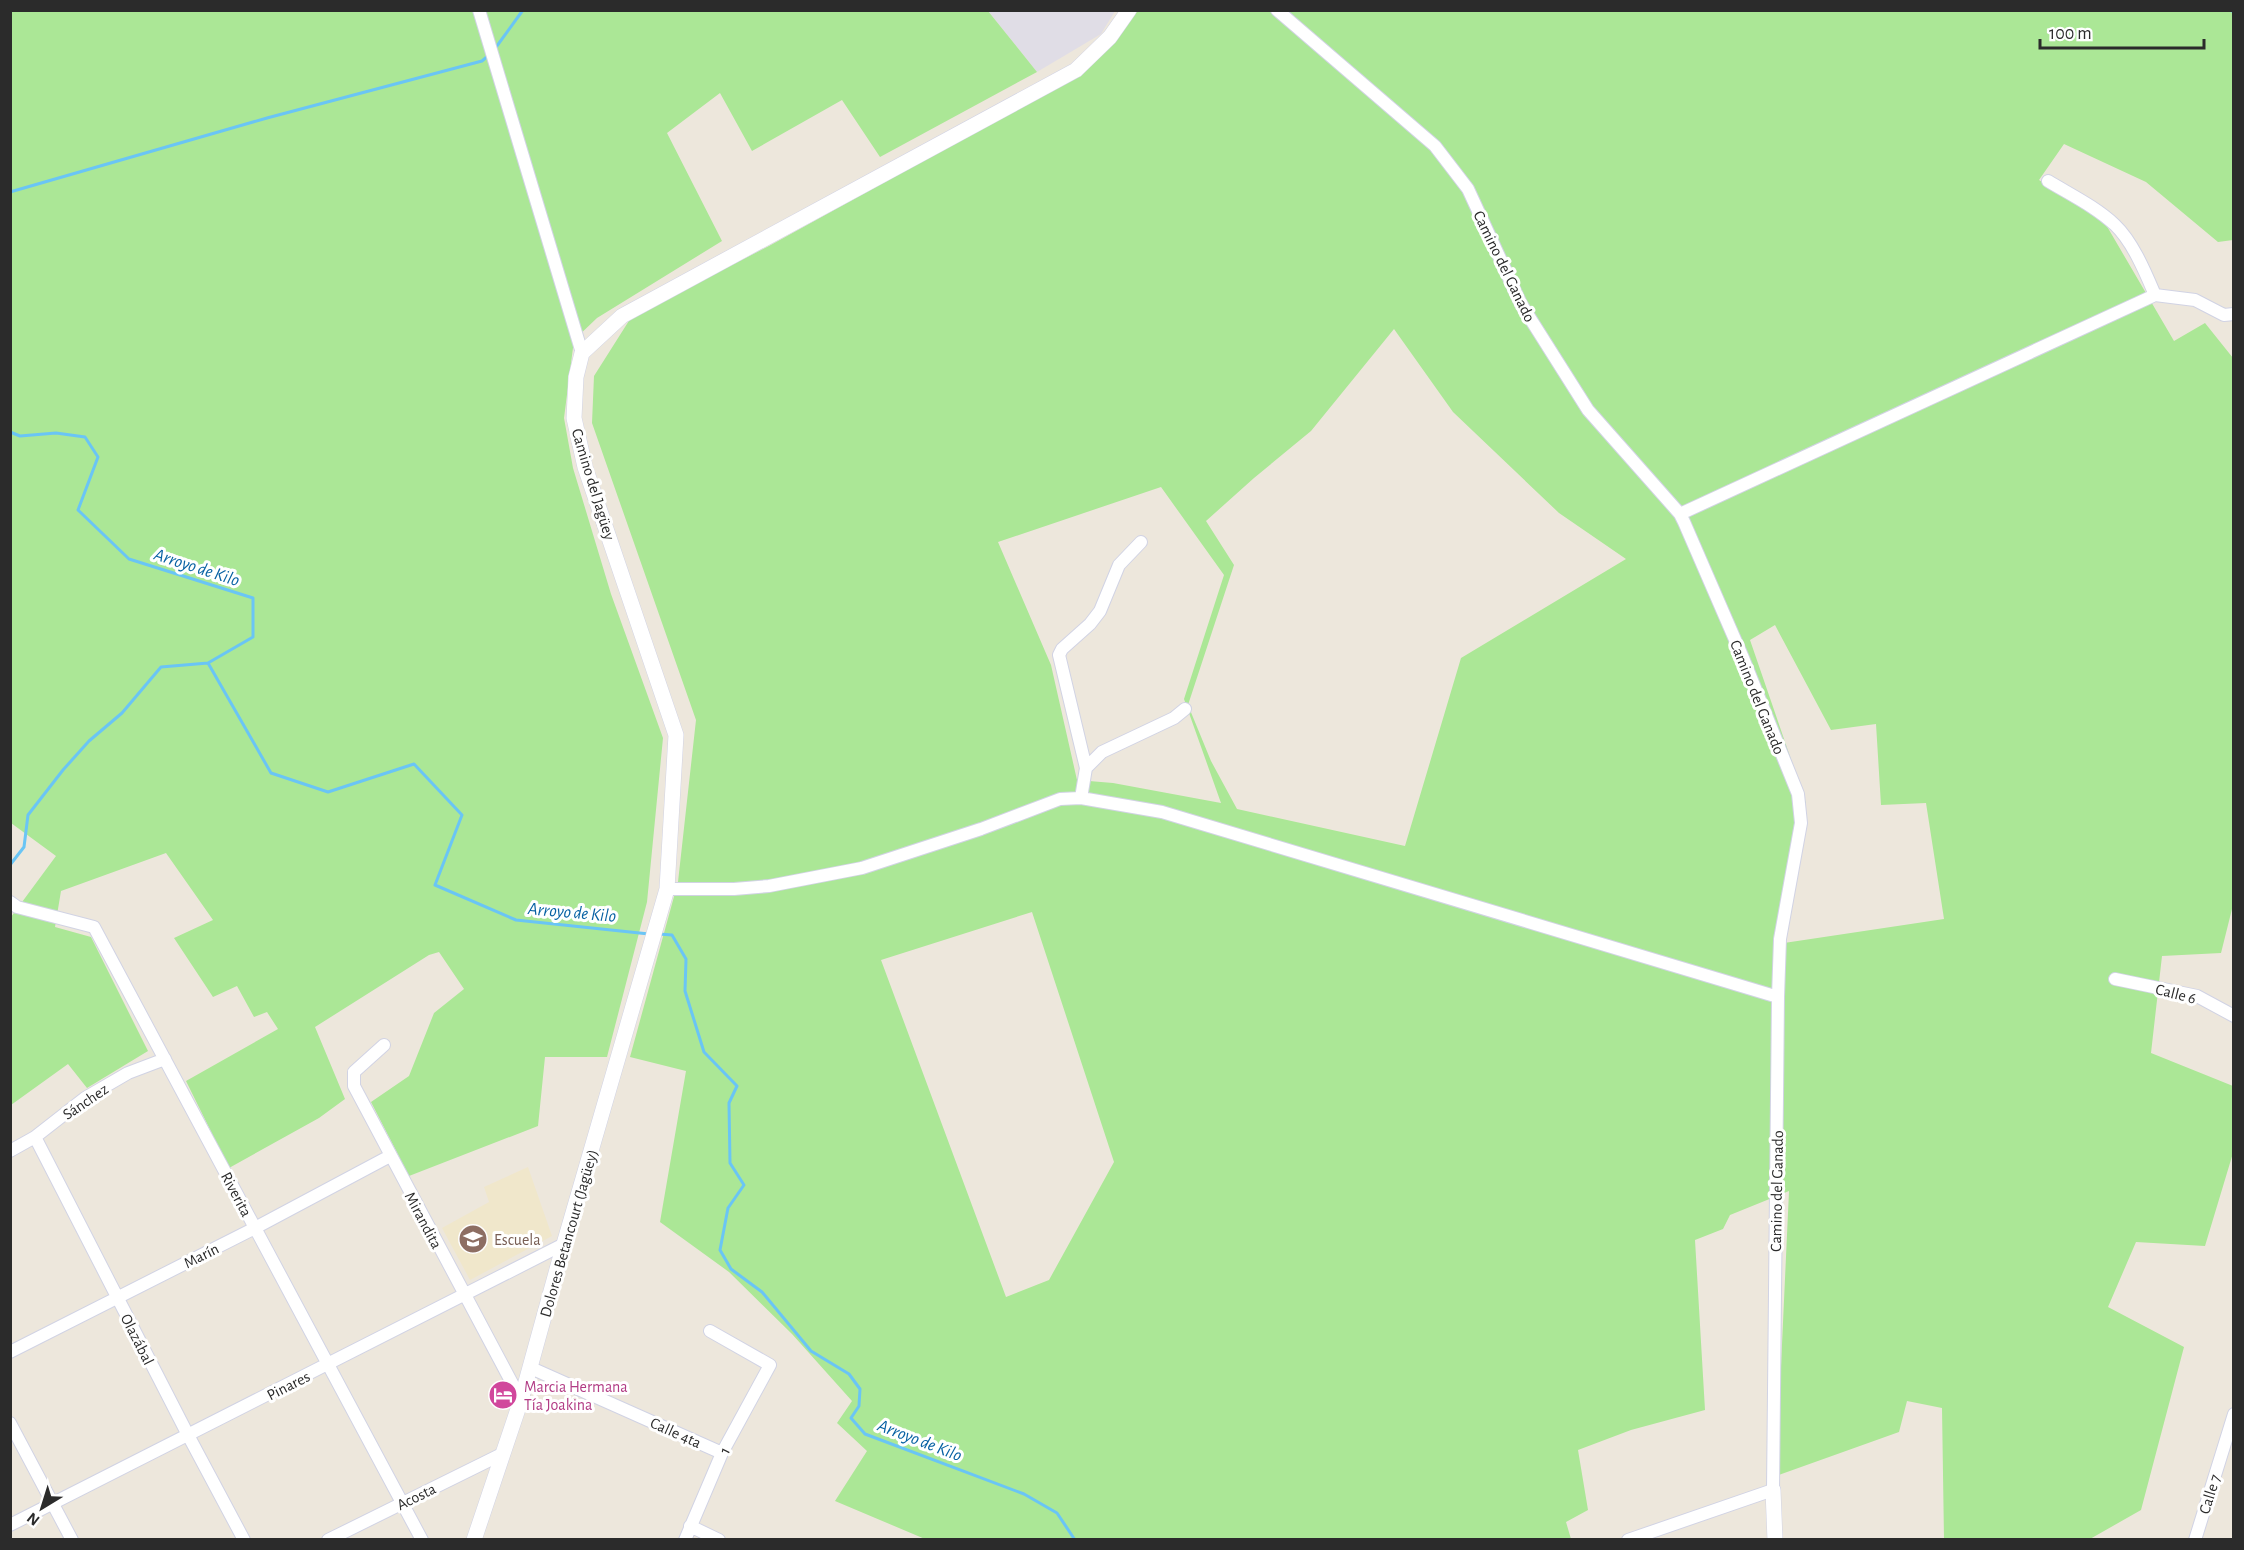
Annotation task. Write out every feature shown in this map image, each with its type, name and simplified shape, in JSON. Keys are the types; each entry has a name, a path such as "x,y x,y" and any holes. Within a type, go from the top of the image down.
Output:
{"street":[{"name":"Camino del Jagüey","path":"479,10 582,353 576,377 574,418 585,467 676,735 667,889 657,926"},
{"path":"582,353 622,316 1076,70 1110,37 1129,10"},
{"name":"Camino del Ganado","path":"1277,10 1435,146 1468,189 1521,304 1588,410 1680,514 1743,658 1798,794 1801,823 1780,939 1778,997 1773,1490 1775,1539"},
{"path":"2048,181 2097,211 2116,226 2146,273 2155,296"},
{"path":"1680,514 2155,296 2195,300 2224,315 2234,314"},
{"path":"1081,798 1086,768 1059,655 1100,611 1119,565 1141,542"},
{"path":"1086,768 1102,752 1174,718 1185,709"},
{"path":"667,889 734,889 769,886 862,868 962,836 1060,799 1081,798 1162,812 1778,997"},
{"name":"Riverita","path":"10,902 17,907 94,927 422,1539"},
{"name":"Dolores Betancourt (Jagüey)","path":"474,1539 531,1368 564,1244 657,926"},
{"name":"Calle 6","path":"2115,980 2197,996 2234,1016"},
{"name":"Mirandita","path":"384,1045 354,1072 354,1086 521,1400"},
{"name":"Sánchez","path":"10,1151 35,1137 85,1098 128,1073 165,1059"},
{"name":"Olazábal","path":"35,1137 244,1539"},
{"name":"Marín","path":"10,1352 255,1228 390,1156"},
{"name":"Pinares","path":"10,1525 564,1244"},
{"name":"1","path":"685,1539 722,1453 770,1365 710,1331"},
{"name":"Calle 4ta","path":"531,1368 722,1453"},
{"name":"Calle 7","path":"2195,1539 2234,1414"},
{"path":"10,1423 72,1539"},
{"name":"Acosta","path":"328,1539 504,1453"},
{"path":"1628,1539 1773,1490"},
{"path":"690,1526 719,1539"}],"shaded area":[{"path":"988,11 1115,11 1101,34 1037,72"},
{"path":"528,1167 552,1236 470,1280 442,1228 489,1202 484,1187"}],"green space":[{"path":"11,11 988,11 1037,72 880,157 842,100 752,151 720,93 667,133 722,241 597,318 574,340 564,418 573,468 611,594 663,738 647,902 607,1057 545,1057 538,1126 409,1176 371,1102 409,1076 434,1013 464,989 439,952 429,955 315,1027 345,1099 319,1118 229,1168 186,1081 278,1029 267,1012 254,1017 237,986 213,997 174,938 213,920 166,853 61,891 55,927 91,937 148,1051 87,1088 68,1064 11,1105 11,917 56,856 11,823"},
{"path":"1138,11 2233,11 2233,240 2218,242 2146,182 2064,144 2039,180 2105,223 2174,341 2205,323 2233,358 2233,905 2221,953 2162,956 2151,1053 2233,1086 2233,1153 2205,1246 2136,1242 2108,1307 2184,1347 2141,1510 2090,1539 1944,1539 1942,1408 1907,1401 1899,1432 1776,1476 1789,1191 1730,1215 1723,1229 1695,1240 1705,1410 1631,1430 1578,1450 1588,1510 1566,1522 1571,1539 925,1539 835,1501 867,1451 837,1423 852,1401 792,1334 729,1272 660,1222 686,1071 630,1057 678,882 696,720 592,423 594,376 632,316 769,246 1077,76","holes":["1394,329 1453,412 1559,513 1626,559 1461,658 1405,846 1237,809 1211,761 1188,705 1234,565 1206,521 1311,431","1161,487 1224,575 1184,699 1221,803 1113,783 1077,780 1051,665 998,542","1775,625 1831,730 1876,724 1881,805 1926,803 1944,919 1784,943 1806,803 1750,640","1032,912 1114,1162 1049,1280 1006,1297 881,960"]}],"waterway":[{"path":"494,50 523,10"},
{"path":"2231,10 2234,13"},
{"path":"10,192 267,118 482,61 489,55"},
{"name":"Arroyo de Kilo","path":"10,432 20,436 56,433 85,437 98,457 78,510 129,559 253,598 253,637 208,663 271,773 328,792 414,764 462,815 435,885 516,920 649,934"},
{"path":"10,865 24,847 28,815 89,741 122,713 161,667 208,663"},
{"name":"Arroyo de Kilo","path":"659,934 672,935 686,959 685,991 704,1052 737,1086 729,1103 730,1163 744,1185 728,1208 720,1250 731,1269 762,1292 811,1351 849,1374 860,1389 859,1406 851,1418 865,1434 1024,1494 1057,1513 1075,1540"}],"place":[{"name":"Escuela","path":"473,1239"},
{"name":"Marcia Hermana Tía Joakina","path":"503,1395"}]}
